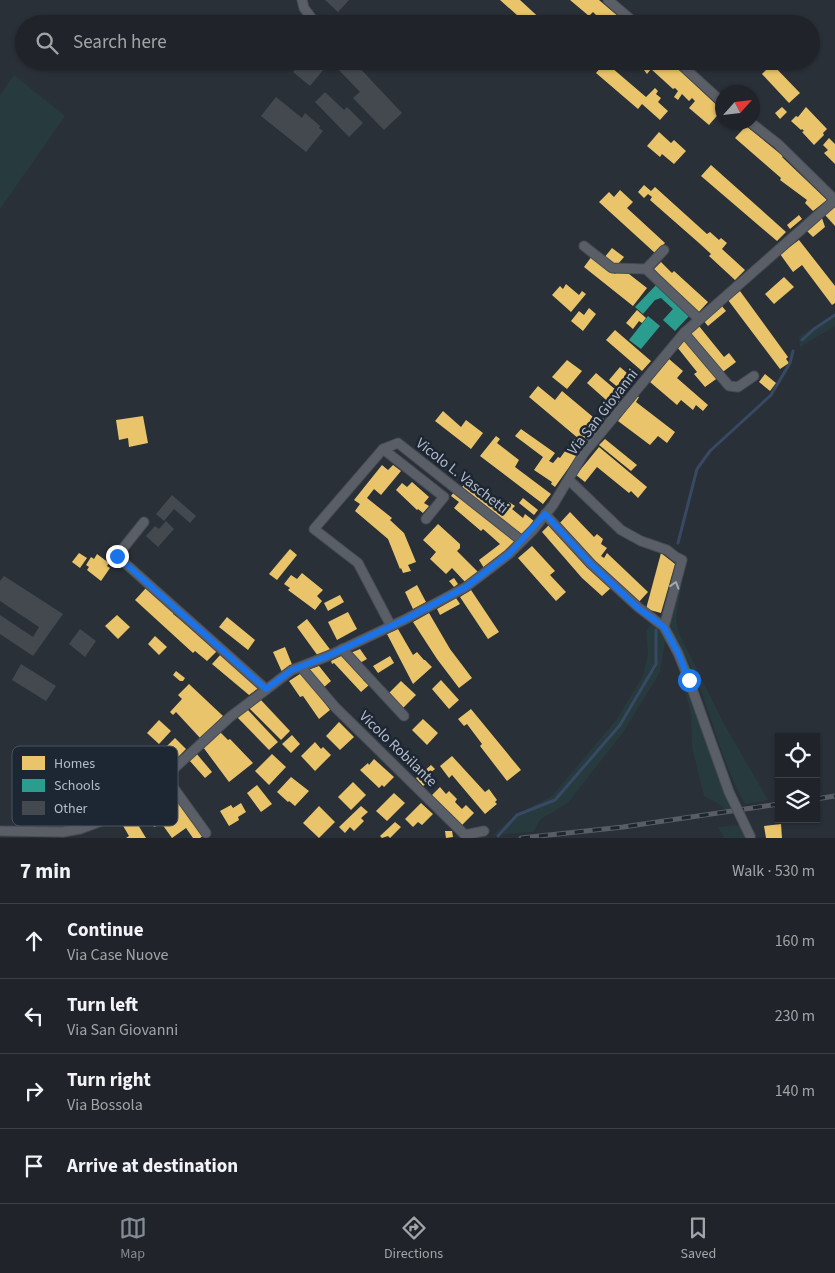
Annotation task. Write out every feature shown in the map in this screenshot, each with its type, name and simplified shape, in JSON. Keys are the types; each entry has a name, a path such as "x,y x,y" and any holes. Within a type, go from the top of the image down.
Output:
{"street":[{"path":"302,0 304,8 309,15"},
{"path":"608,0 626,15"},
{"path":"687,70 715,96"},
{"path":"760,130 778,144 835,200"},
{"name":"Via San Giovanni","path":"178,764 224,722 292,670 342,650 466,587 509,554 545,514 569,480 584,453 684,333 835,200"},
{"path":"584,246 612,268 646,269 699,319"},
{"path":"646,269 664,250"},
{"path":"684,333 729,386 738,387 754,376"},
{"name":"Vicolo L. Vaschetti","path":"383,449 398,443 522,541"},
{"path":"391,626 358,563 314,530 383,449 444,497 426,519"},
{"path":"569,480 621,530 641,541 667,550 682,560 664,627"},
{"path":"545,514 591,564 638,608 664,627 678,653 729,792 751,838"},
{"path":"144,522 117,556 266,689"},
{"path":"342,650 404,716"},
{"name":"Vicolo Robilante","path":"301,667 335,707 465,835 484,831"},
{"path":"178,794 206,832"},
{"name":"Via San Giovanni","path":"0,831 63,832 88,826"}],"green space":[{"path":"14,75 65,116 0,209 0,95"},
{"path":"835,313 835,326 800,347 799,337"},
{"path":"686,561 676,618 678,631 723,722 768,800 745,804 730,773 695,676 668,625"},
{"path":"652,623 666,637 660,672 624,731 568,803 541,819 533,832 493,835 516,815 552,796 616,720 643,676 648,654 646,631"},
{"path":"679,670 731,809 726,810 704,796 692,747 691,714"},
{"path":"740,825 746,838 724,838 718,827"}],"building: Homes":[{"path":"500,0 520,0 536,15 517,15"},
{"path":"570,0 599,0 617,15 596,15 593,12 588,15"},
{"path":"598,70 614,70 646,97 655,88 658,91 656,94 661,98 658,102 668,111 660,120 642,104 638,109 596,73"},
{"path":"652,70 679,70 715,103 715,118 709,125 689,108 695,101 692,98 689,101 682,94 678,100 674,97 678,91 675,88 673,89"},
{"path":"766,70 778,70 800,93 789,103 762,74"},
{"path":"782,107 787,112 780,119 775,113"},
{"path":"806,107 827,129 814,145 802,132 804,131 791,121 796,116 798,117"},
{"path":"742,130 751,130 783,156 827,200 813,211 805,203 807,200 780,180 781,178 735,138"},
{"path":"659,132 671,143 674,140 686,151 674,164 662,154 660,157 647,146"},
{"path":"829,138 835,144 835,164 824,153 828,150 823,145"},
{"path":"711,165 786,232 777,241 701,176"},
{"path":"644,185 651,191 655,187 707,234 710,232 719,240 721,238 727,243 722,249 745,270 735,280 709,256 711,254 650,200 652,197 648,194 644,198 638,192"},
{"path":"620,190 633,202 627,208 665,243 655,253 599,202 609,192 614,197"},
{"path":"835,208 835,226 825,215"},
{"path":"799,215 802,219 790,229 787,225"},
{"path":"822,218 825,227 813,237 807,231"},
{"path":"799,240 835,286 835,303 832,305 802,265 793,272 780,254"},
{"path":"612,248 624,257 618,264 611,264 604,258"},
{"path":"592,256 615,274 620,267 647,288 633,306 584,267"},
{"path":"661,262 672,273 674,271 708,302 697,314 656,274 657,272 654,269"},
{"path":"784,277 794,287 774,304 765,294"},
{"path":"566,284 579,295 582,291 586,294 571,312 552,295 560,286 563,289"},
{"path":"740,291 788,357 786,359 789,363 780,369 728,300"},
{"path":"721,305 726,311 708,326 703,320"},
{"path":"589,308 596,314 583,331 571,321 579,311 584,315"},
{"path":"637,310 646,318 642,323 639,321 633,329 626,323"},
{"path":"699,326 724,357 729,353 736,362 720,374 688,334"},
{"path":"615,330 651,361 642,371 606,340"},
{"path":"687,337 719,377 705,387 694,374 697,372 677,347"},
{"path":"669,359 683,371 677,378 708,405 703,411 696,405 693,410 681,400 677,405 650,382"},
{"path":"567,360 582,371 567,389 552,377"},
{"path":"620,367 635,380 625,393 609,380"},
{"path":"596,373 623,396 614,407 587,383"},
{"path":"765,374 776,383 770,391 759,382"},
{"path":"538,386 555,400 562,391 599,422 602,418 604,419 585,444 529,397"},
{"path":"637,396 639,397 636,402 675,432 667,443 658,436 650,445 618,421"},
{"path":"443,411 461,427 466,420 483,433 471,449 435,421"},
{"path":"143,416 148,443 129,447 128,438 119,440 116,420"},
{"path":"521,429 555,453 549,461 553,463 558,457 560,458 574,439 584,446 555,487 551,484 552,482 534,470 543,457 515,436"},
{"path":"496,436 500,439 497,443 519,460 515,467 551,494 543,504 480,456"},
{"path":"605,439 637,465 631,471 599,445"},
{"path":"599,447 647,487 638,498 597,467 585,482 576,475"},
{"path":"382,465 388,470 393,465 401,471 381,495 374,489 367,498 392,518 390,520 404,533 416,562 408,565 411,571 403,573 388,539 355,511 360,504 354,500"},
{"path":"468,479 505,507 509,502 515,506 512,509 523,518 525,514 534,521 523,535 460,490"},
{"path":"412,482 429,497 424,503 429,506 423,513 417,510 396,490 402,483 407,487"},
{"path":"455,491 517,541 510,550 484,568 479,560 500,544 454,508 459,502 451,496"},
{"path":"523,498 538,510 534,515 519,503"},
{"path":"570,512 594,537 597,534 603,539 601,544 607,548 601,556 604,558 607,553 648,592 638,603 558,525"},
{"path":"438,524 460,544 460,548 457,551 478,572 466,583 452,568 446,574 430,559 436,552 423,540"},
{"path":"549,525 612,587 602,596 582,578 542,532"},
{"path":"532,546 555,571 550,575 566,592 556,601 518,558"},
{"path":"290,549 297,555 277,580 269,574"},
{"path":"79,553 87,558 80,568 72,562"},
{"path":"661,553 675,564 661,613 646,609"},
{"path":"97,554 109,563 107,566 110,568 101,581 87,570 89,567 86,565 91,557 94,559"},
{"path":"302,573 323,590 317,596 322,601 315,610 288,590 290,588 284,584 291,575 297,579"},
{"path":"454,578 458,584 454,587 449,581"},
{"path":"417,585 426,602 413,609 405,592"},
{"path":"146,588 152,594 154,592 174,612 173,614 217,651 207,661 195,651 193,653 135,600"},
{"path":"471,590 499,632 488,639 460,597"},
{"path":"340,595 344,602 328,611 324,603"},
{"path":"456,598 460,604 440,615 437,609"},
{"path":"348,612 357,629 337,640 328,622"},
{"path":"429,613 450,649 472,678 459,688 413,622"},
{"path":"117,615 130,627 118,639 105,626"},
{"path":"227,617 255,640 248,650 219,627"},
{"path":"307,619 332,652 318,656 297,627"},
{"path":"398,629 413,655 417,652 432,667 413,684 387,634"},
{"path":"155,636 167,647 159,655 148,644"},
{"path":"285,647 293,667 282,672 273,652"},
{"path":"360,649 367,659 358,664 348,654"},
{"path":"221,654 260,687 249,695 212,664"},
{"path":"343,655 365,678 363,680 369,685 361,692 334,663 332,664 331,661"},
{"path":"390,656 394,663 378,673 373,666"},
{"path":"319,666 331,681 323,688 308,670"},
{"path":"176,671 185,678 183,681 180,681 173,675"},
{"path":"303,672 330,710 319,719 303,696 300,697 289,681"},
{"path":"441,680 459,700 449,709 432,689"},
{"path":"401,681 416,695 403,708 388,694"},
{"path":"189,684 223,716 201,739 176,712 173,715 170,712 182,699 178,695"},
{"path":"260,699 290,731 281,740 249,708"},
{"path":"247,709 278,742 269,750 237,717"},
{"path":"471,709 521,770 507,781 480,746 482,744 467,724 464,726 458,719"},
{"path":"423,719 438,733 427,745 412,730"},
{"path":"159,720 171,731 159,744 147,733"},
{"path":"339,722 354,737 340,750 326,736"},
{"path":"220,732 228,740 230,739 253,763 229,782 203,747"},
{"path":"292,735 300,744 291,753 282,744"},
{"path":"175,738 186,749 178,757 178,746 167,746"},
{"path":"315,742 321,749 323,747 331,755 315,771 301,756"},
{"path":"196,753 212,772 205,778 189,760"},
{"path":"272,754 286,767 269,785 255,771"},
{"path":"452,756 485,792 489,789 497,800 495,802 497,804 485,814 452,775 449,778 440,766"},
{"path":"374,759 394,777 384,787 382,785 379,788 360,770 368,763 369,765"},
{"path":"431,765 435,769 430,773 433,777 423,786 416,778"},
{"path":"291,777 309,791 295,806 277,792"},
{"path":"353,782 366,795 351,810 338,797"},
{"path":"257,785 272,804 261,812 247,793"},
{"path":"440,787 446,794 449,791 457,799 455,802 462,809 466,805 474,813 461,826 431,796"},
{"path":"394,793 405,803 387,821 376,811"},
{"path":"178,797 204,835 200,838 193,838 186,828 172,838 163,826 178,826"},
{"path":"241,803 246,812 238,817 239,820 229,826 220,811 231,805 233,808"},
{"path":"421,803 433,814 422,825 418,822 413,827 405,819"},
{"path":"319,806 335,822 319,838 303,823"},
{"path":"361,806 368,812 361,818 364,821 354,831 350,827 345,833 339,827"},
{"path":"395,822 401,827 390,838 388,836 382,838 380,836"},
{"path":"781,824 782,838 766,838 764,826"},
{"path":"123,826 139,826 146,838 126,838 129,836"},
{"path":"445,831 452,831 453,837 446,838"}],"building: Schools":[{"path":"657,284 691,314 675,331 663,320 673,309 661,298 655,300 643,314 635,307"},
{"path":"648,316 660,326 641,349 629,340"}],"building: Other":[{"path":"325,0 349,0 338,12"},
{"path":"294,70 323,70 310,86 293,72"},
{"path":"339,70 361,70 402,113 384,130 353,98 360,92"},
{"path":"325,92 344,110 347,107 363,123 349,137 315,102"},
{"path":"276,97 302,118 305,113 323,131 306,152 261,116"},
{"path":"172,495 196,516 190,523 174,509 164,521 156,514"},
{"path":"166,521 174,529 158,547 146,536 155,526 159,529"},
{"path":"4,576 63,614 33,656 0,634 0,615 33,637 39,627 0,601 0,581"},
{"path":"80,629 96,641 85,657 69,644"},
{"path":"21,664 56,686 46,701 12,680"}],"waterway":[{"path":"802,340 814,329 835,315"},
{"path":"678,543 697,469 710,451 771,395 790,363 793,351"},
{"path":"498,836 517,815 555,800 620,725 656,664 656,630"}],"railway":[{"path":"820,798 835,796"},
{"path":"521,838 623,827 775,805"}],"route":[{"path":"117,556 217,648 266,689 292,670 328,656 404,620 466,587 509,554 545,514 591,564 638,608 664,627 678,653 689,680"}]}
